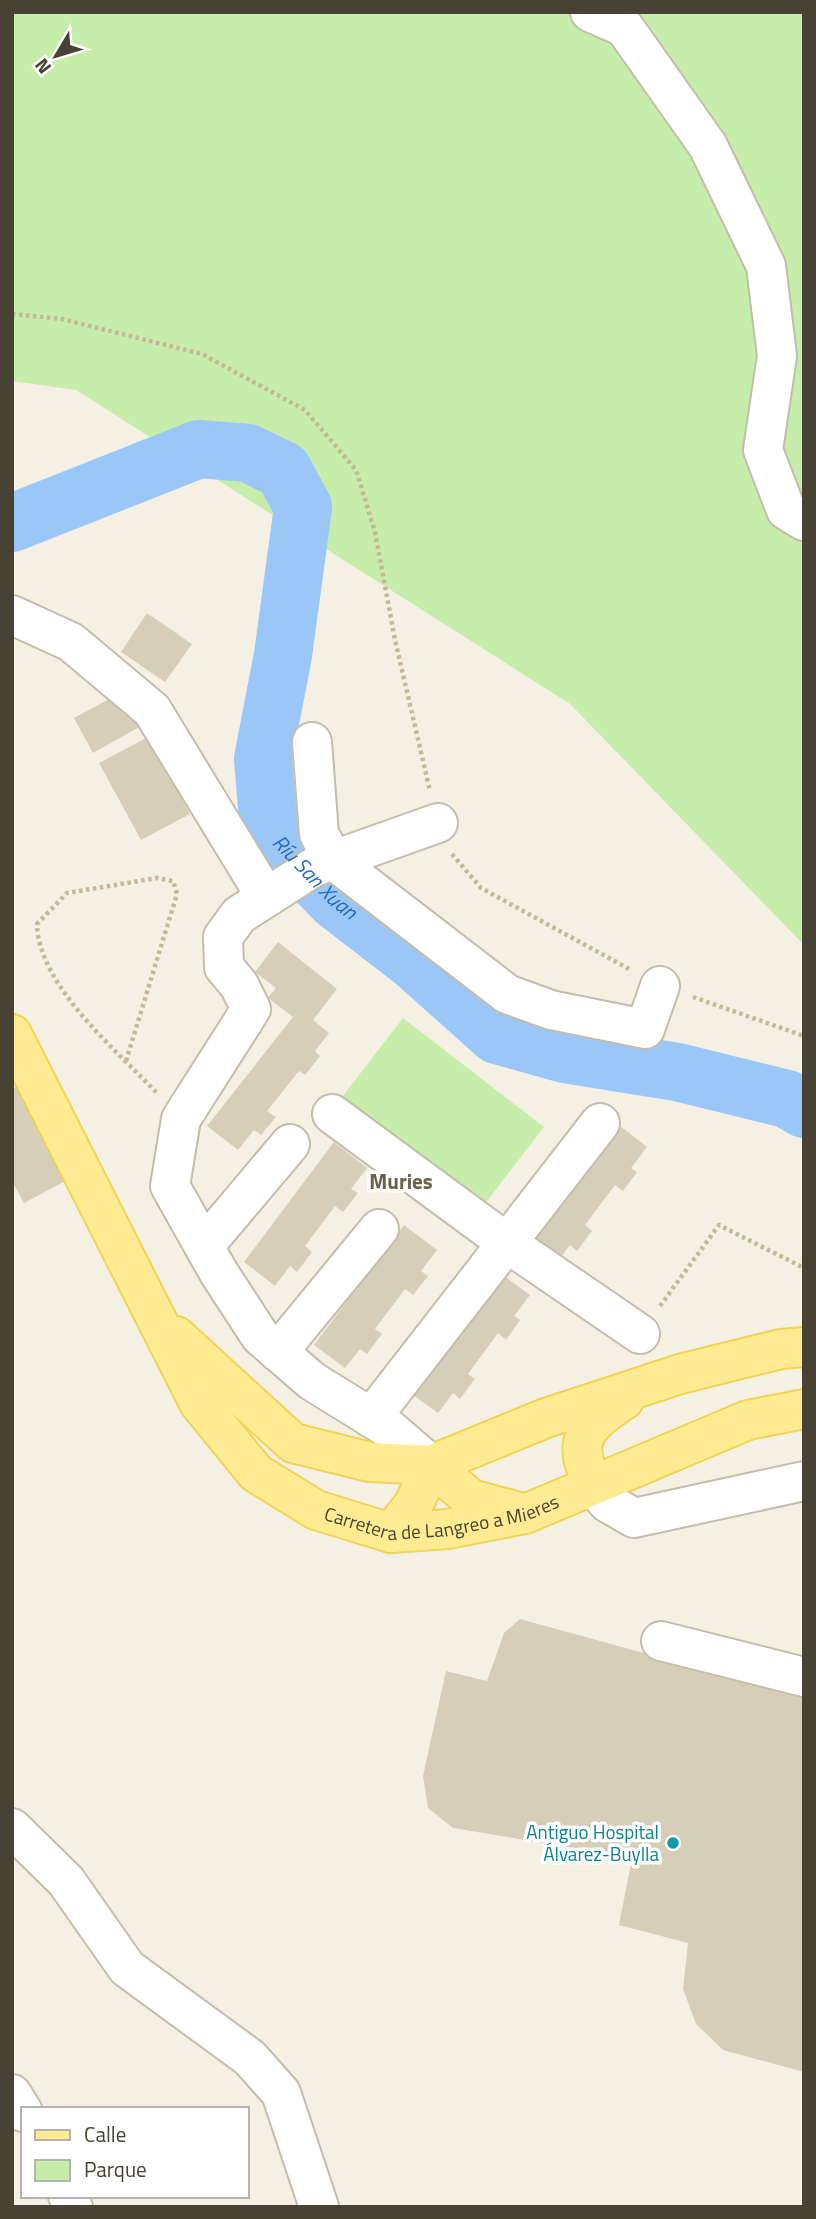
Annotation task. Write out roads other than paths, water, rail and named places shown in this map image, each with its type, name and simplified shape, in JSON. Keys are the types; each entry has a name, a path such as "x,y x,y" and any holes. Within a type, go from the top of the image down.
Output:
{"main road":[{"name":"Carretera de Langreo a Mieres","path":"12,1034 199,1402 256,1472 316,1510 391,1533 448,1529 524,1514 748,1420 804,1409"},
{"name":"Carretera de Langreo a Mieres","path":"158,1318 293,1443 370,1462 431,1465 546,1418 680,1374 768,1352 804,1347"},
{"path":"593,1485 582,1462 583,1436 604,1413 646,1385"},
{"path":"391,1533 414,1504 431,1465 471,1499 524,1514"}],"street":[{"path":"590,12 624,27 708,146 766,266 777,356 763,450 786,510 804,521"},
{"path":"12,615 71,642 152,710 299,877 507,994 551,1010 645,1029 660,986"},
{"path":"299,877 319,834 312,741"},
{"path":"431,1465 388,1428 312,1381 260,1336 170,1186 181,1119 251,1009 239,985 224,967 223,937 239,915 299,877 438,823"},
{"path":"332,1114 507,1243 640,1334"},
{"path":"371,1418 600,1123"},
{"path":"204,1246 290,1144"},
{"path":"278,1352 379,1229"},
{"path":"593,1485 608,1503 634,1518 804,1481"},
{"path":"661,1641 804,1677"},
{"path":"12,1828 66,1881 127,1968 250,2058 281,2093 319,2207"}],"waterway":[{"name":"Ríu San Xuan","path":"12,523 199,449 248,453 283,470 303,507 283,655 263,759 269,831 335,900 414,961 497,1035 565,1054 677,1072 787,1099 804,1109"}],"place":[{"name":"Antiguo Hospital Álvarez-Buylla","path":"673,1843"}],"district":[{"name":"Muries","path":"401,1182"}]}
